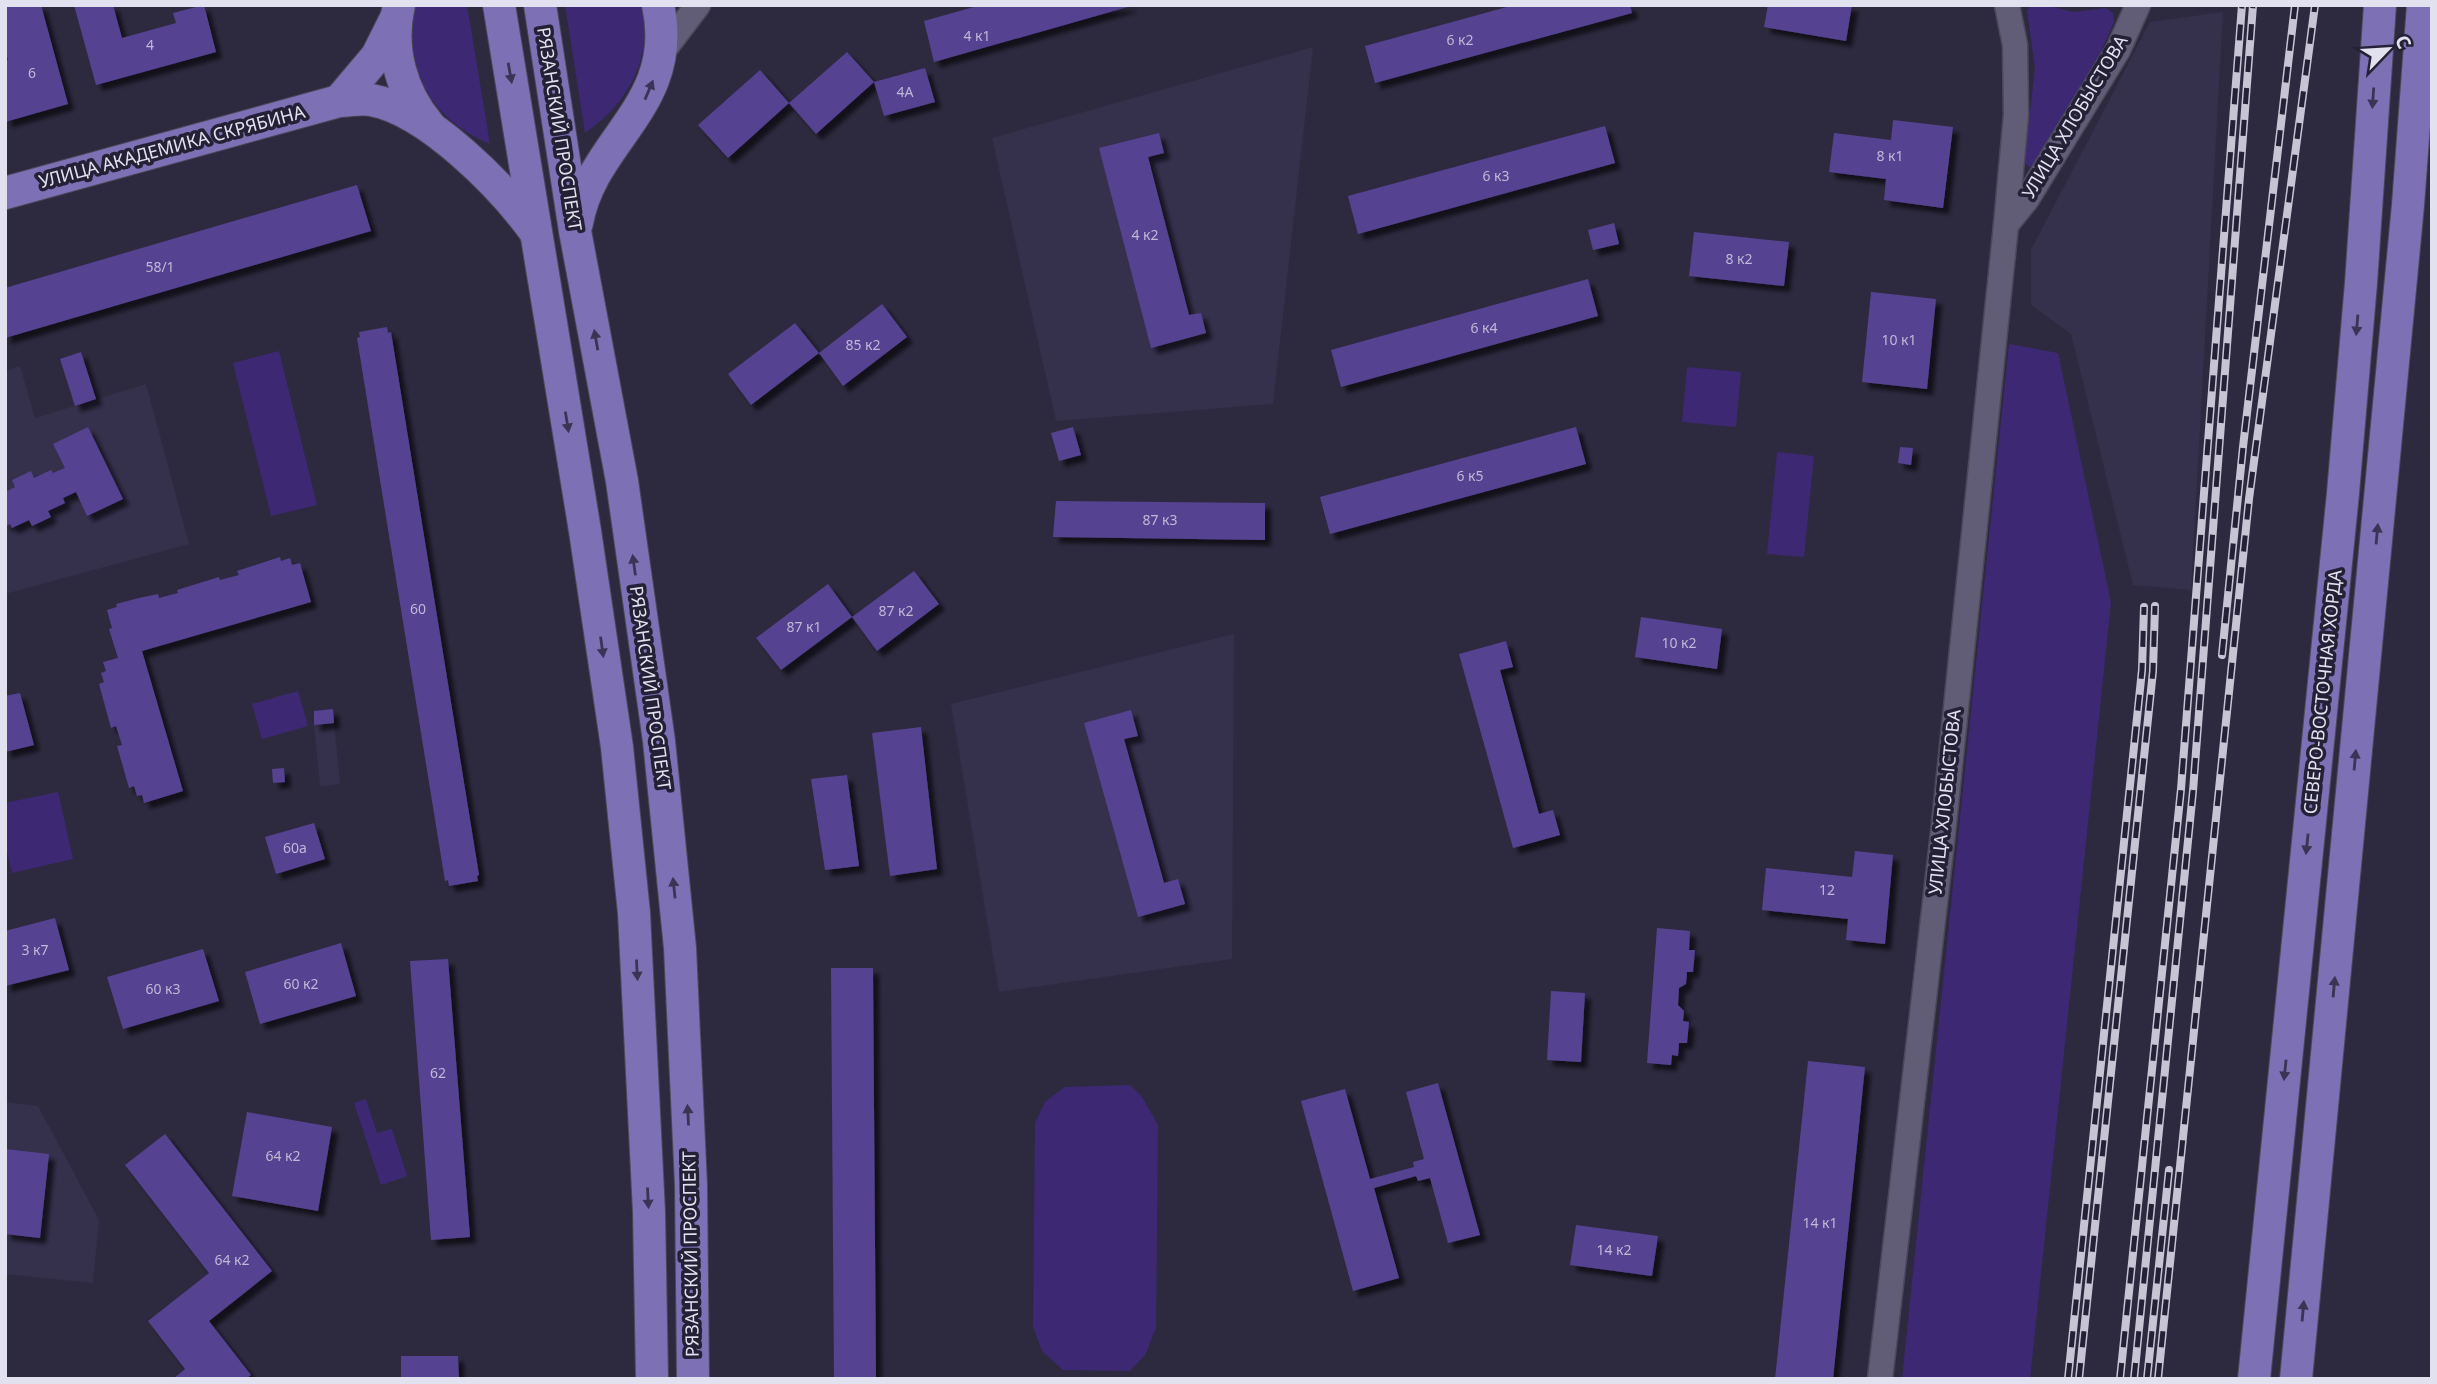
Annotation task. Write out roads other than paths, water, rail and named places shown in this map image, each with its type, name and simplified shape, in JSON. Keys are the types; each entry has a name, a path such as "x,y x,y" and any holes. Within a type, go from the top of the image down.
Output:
{"main road":[{"path":"499,5 585,531 617,747 634,913 649,1212 652,1379"},
{"name":"РЯЗАНСКИЙ ПРОСПЕКТ","path":"540,5 575,231 622,481 659,741 680,948 691,1185 693,1379"},
{"path":"575,231 579,211 592,179 643,104 654,78 662,40 658,5"},
{"name":"СЕВЕРО-ВОСТОЧНАЯ ХОРДА","path":"2254,1379 2343,493 2380,5"},
{"path":"2296,1379 2408,205 2423,5"},
{"path":"398,10 396,51 411,100 434,131 502,189 537,234"},
{"path":"339,102 377,56 398,10"},
{"name":"УЛИЦА АКАДЕМИКА СКРЯБИНА","path":"5,193 339,102 367,99 390,105 434,131"},
{"path":"461,153 488,164 527,170 565,166 599,149 630,122"}],"street":[{"path":"660,55 698,5"},
{"name":"УЛИЦА ХЛОБЫСТОВА","path":"1880,1379 1944,821 2006,225 2016,115 2015,45 2007,5"},
{"name":"УЛИЦА ХЛОБЫСТОВА","path":"2006,225 2027,199 2118,50 2138,5"}],"railway":[{"path":"2120,1379 2181,789 2242,5"},
{"path":"2134,1379 2193,791 2253,5"},
{"path":"2222,655 2243,447 2295,5"},
{"path":"2158,1379 2249,499 2315,5"},
{"path":"2079,1379 2153,671 2155,606"},
{"path":"2068,1379 2142,670 2144,607"},
{"path":"2147,1379 2169,1170"}]}
